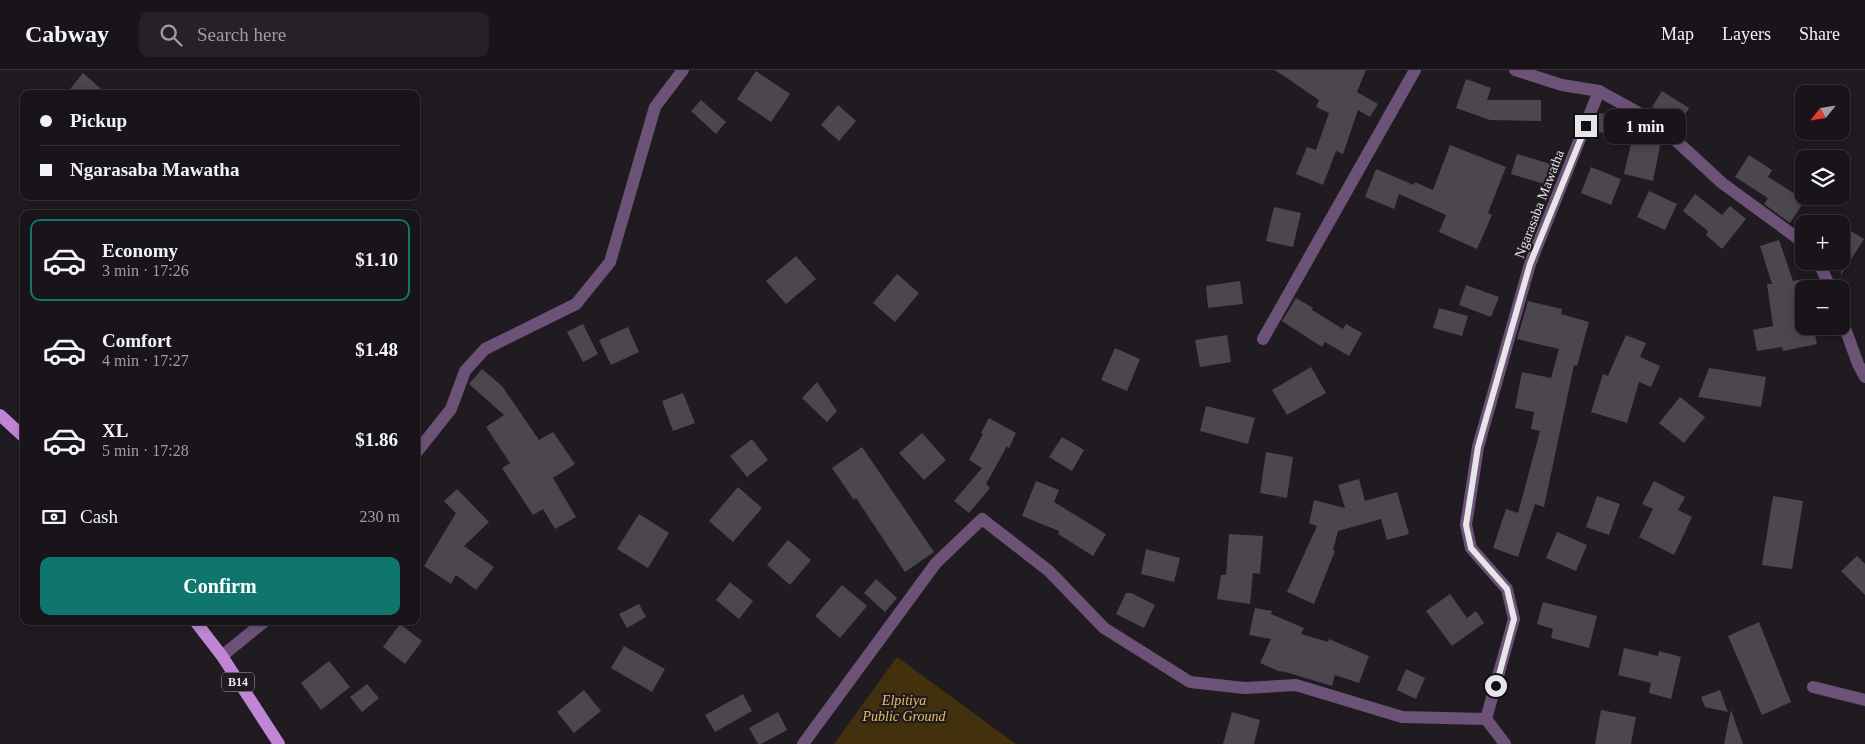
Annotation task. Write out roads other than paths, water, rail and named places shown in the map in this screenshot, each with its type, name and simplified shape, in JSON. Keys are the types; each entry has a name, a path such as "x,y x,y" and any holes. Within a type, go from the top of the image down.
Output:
{"main road":[{"path":"0,414 20,433"},
{"name":"B14","path":"198,625 222,656 279,744"}],"street":[{"path":"420,448 451,409 465,371 485,349 576,304 610,262 655,107 683,70"},
{"path":"1263,339 1415,70"},
{"path":"1516,70 1562,85 1599,91 1657,123 1722,183 1795,236"},
{"name":"Ngarasaba Mawatha","path":"1486,719 1514,619 1507,589 1471,548 1466,525 1478,447 1530,264 1599,91"},
{"path":"1848,335 1865,377"},
{"path":"803,744 936,563 982,519 1049,571 1104,628 1190,682 1245,688 1296,685 1402,717 1486,719 1505,744"},
{"path":"222,656 260,625"},
{"path":"1813,687 1865,700"}],"park label":[{"name":"Elpitiya Public Ground","path":"904,708"}]}
